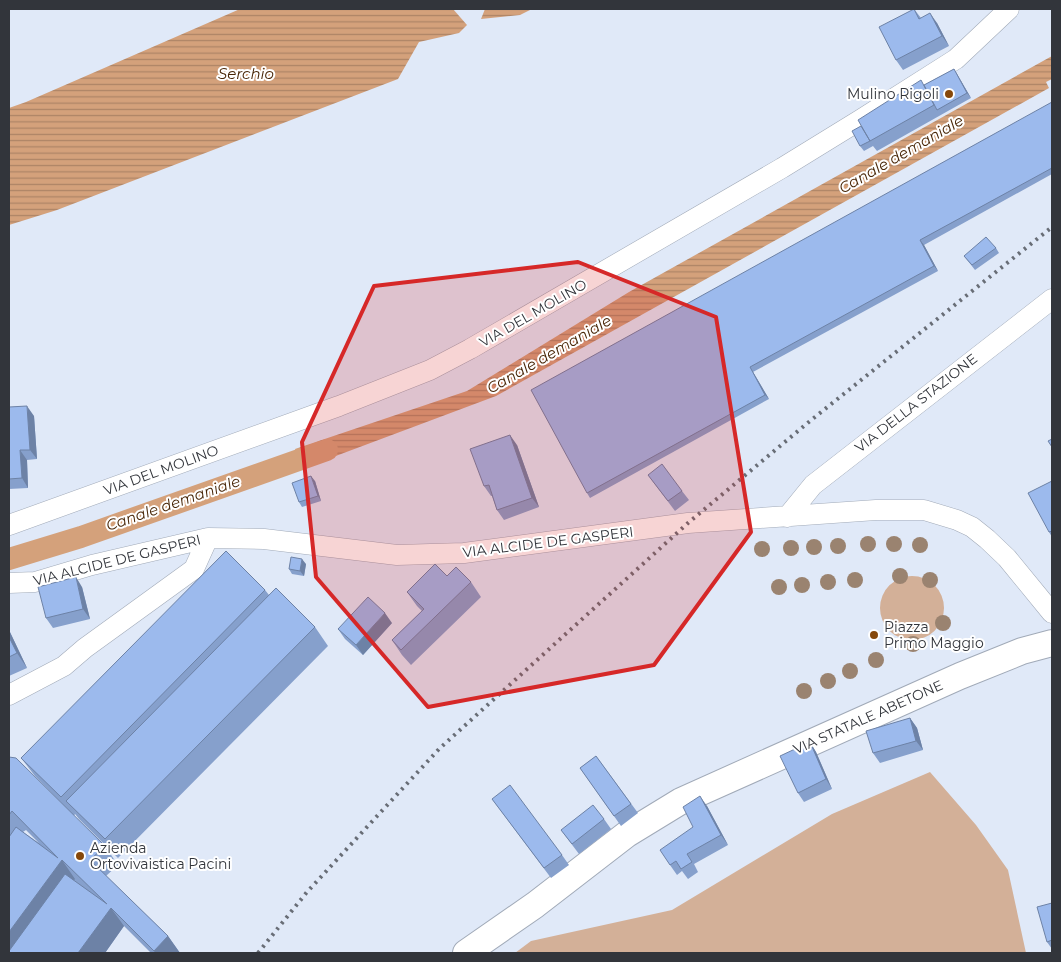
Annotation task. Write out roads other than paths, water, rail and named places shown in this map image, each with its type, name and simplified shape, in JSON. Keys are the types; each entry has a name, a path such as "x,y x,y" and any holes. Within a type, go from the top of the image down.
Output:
{"main road":[{"name":"VIA STATALE ABETONE","path":"466,953 535,905 627,834 682,801 960,676 1022,651 1052,643"}],"street":[{"name":"VIA DEL MOLINO","path":"9,525 339,406 430,370 470,350 782,168 867,115 956,58 1010,9"},
{"name":"VIA DELLA STAZIONE","path":"787,517 813,485 893,420 1052,299"},
{"name":"VIA ALCIDE DE GASPERI","path":"9,583 35,582 92,565 208,538 264,539 397,555 464,553 688,523 876,510 924,510 940,514 972,527 988,539 1007,558 1052,613"},
{"path":"9,695 64,666 85,648 194,569 208,538"}],"water":[{"name":"Serchio","path":"240,9 453,9 467,25 459,33 419,42 398,79 57,210 9,225 9,108"},
{"path":"485,9 532,9 520,15 481,19"},
{"path":"1052,56 1052,79 1046,82 1049,88 496,396 301,469 295,449 467,391 629,292"}],"waterway":[{"name":"Canale demaniale","path":"9,559 81,537 327,450"}],"railway":[{"path":"258,953 307,892 439,749 688,523 810,421 1052,227"}],"place":[{"name":"Mulino Rigoli","path":"949,94"},
{"name":"Piazza Primo Maggio","path":"874,635"},
{"name":"Azienda Ortovivaistica Pacini","path":"80,856"}]}
